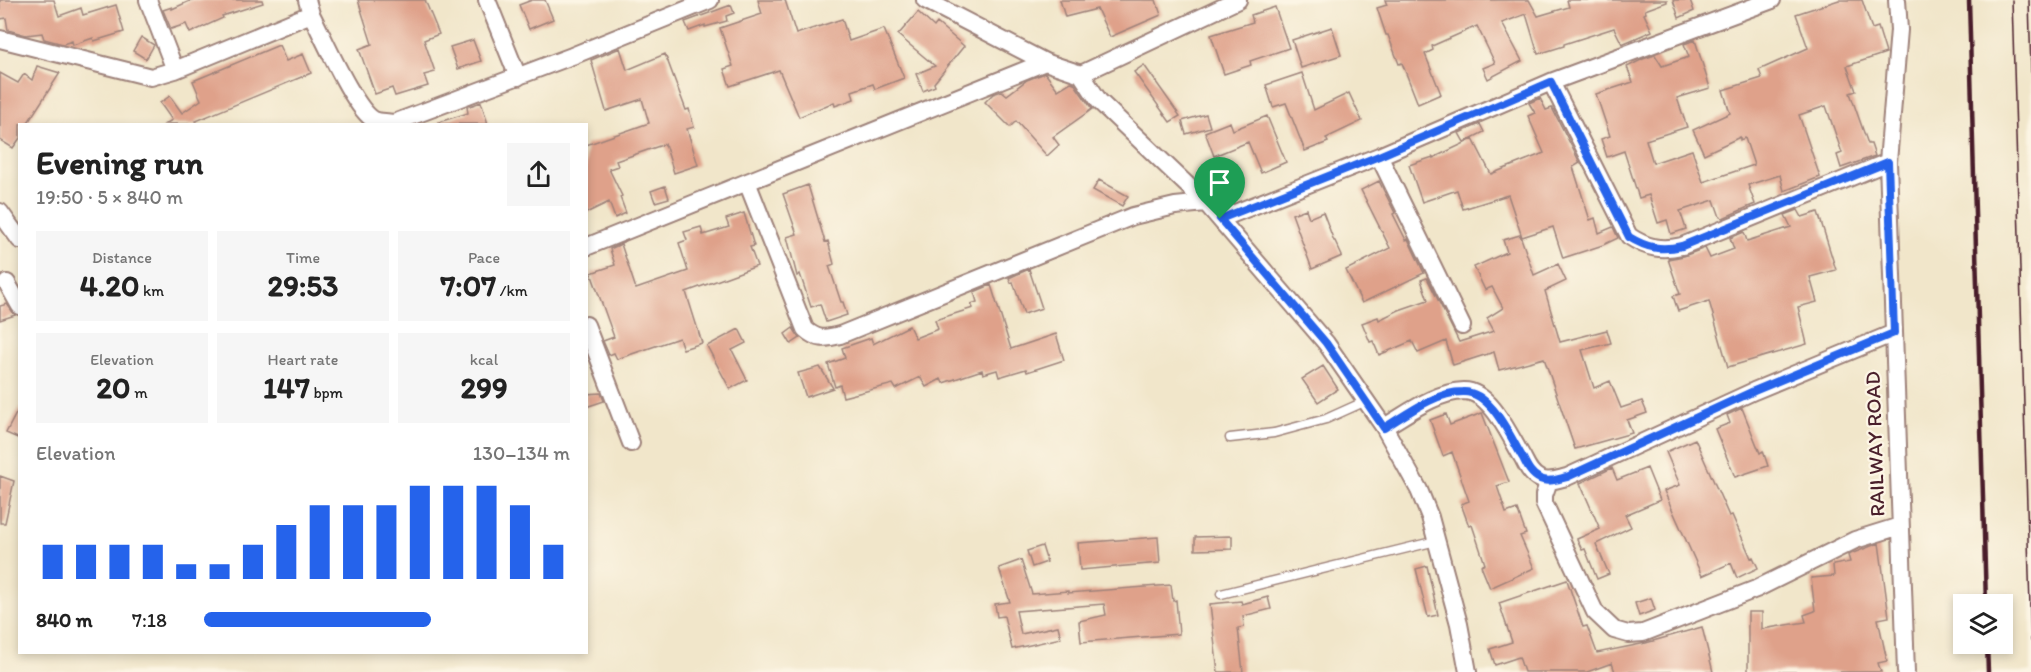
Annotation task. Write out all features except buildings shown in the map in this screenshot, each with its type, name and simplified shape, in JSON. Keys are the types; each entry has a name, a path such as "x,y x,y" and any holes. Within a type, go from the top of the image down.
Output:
{"street":[{"path":"148,0 175,70"},
{"path":"487,0 518,77"},
{"path":"397,123 710,0"},
{"path":"925,0 1045,62 1081,74 1099,100 1206,203 1326,343 1384,428 1419,490 1459,624 1468,672"},
{"path":"1081,74 1158,40 1238,0"},
{"path":"1220,219 1379,156 1551,82 1772,0"},
{"name":"RAILWAY ROAD","path":"1897,0 1899,30 1888,162 1906,672"},
{"path":"0,39 151,77 175,70 309,7 354,96 365,112 375,121 388,123"},
{"path":"588,247 1045,62"},
{"path":"1551,82 1629,237 1651,248 1667,249 1682,246 1888,162"},
{"path":"1379,156 1462,326"},
{"path":"747,182 805,329 814,337 825,339 851,331 1133,216 1175,206 1206,203"},
{"path":"0,212 18,237"},
{"path":"9,283 18,302"},
{"path":"588,330 631,443"},
{"path":"1384,428 1431,400 1448,394 1465,391 1478,395 1492,407 1533,474 1549,481 1567,477 1754,391 1894,333"},
{"path":"1549,481 1544,495 1547,510 1595,612 1614,630 1628,634 1643,633 1734,598 1855,540 1900,526"}],"lane":[{"path":"1230,438 1274,433 1326,419 1366,401"},
{"path":"1221,594 1436,541"}],"tram line":[{"path":"2012,0 2031,641"},
{"path":"2029,0 2031,72"}],"railway":[{"path":"1969,0 1986,594"},
{"path":"1987,654 1988,672"}],"route":[{"path":"1551,82 1629,237 1651,248 1667,249 1682,246 1888,162 1894,333 1754,391 1567,477 1549,481 1533,474 1492,407 1478,395 1465,391 1448,394 1431,400 1384,428 1326,343 1220,219 1379,156 1551,82"}]}
